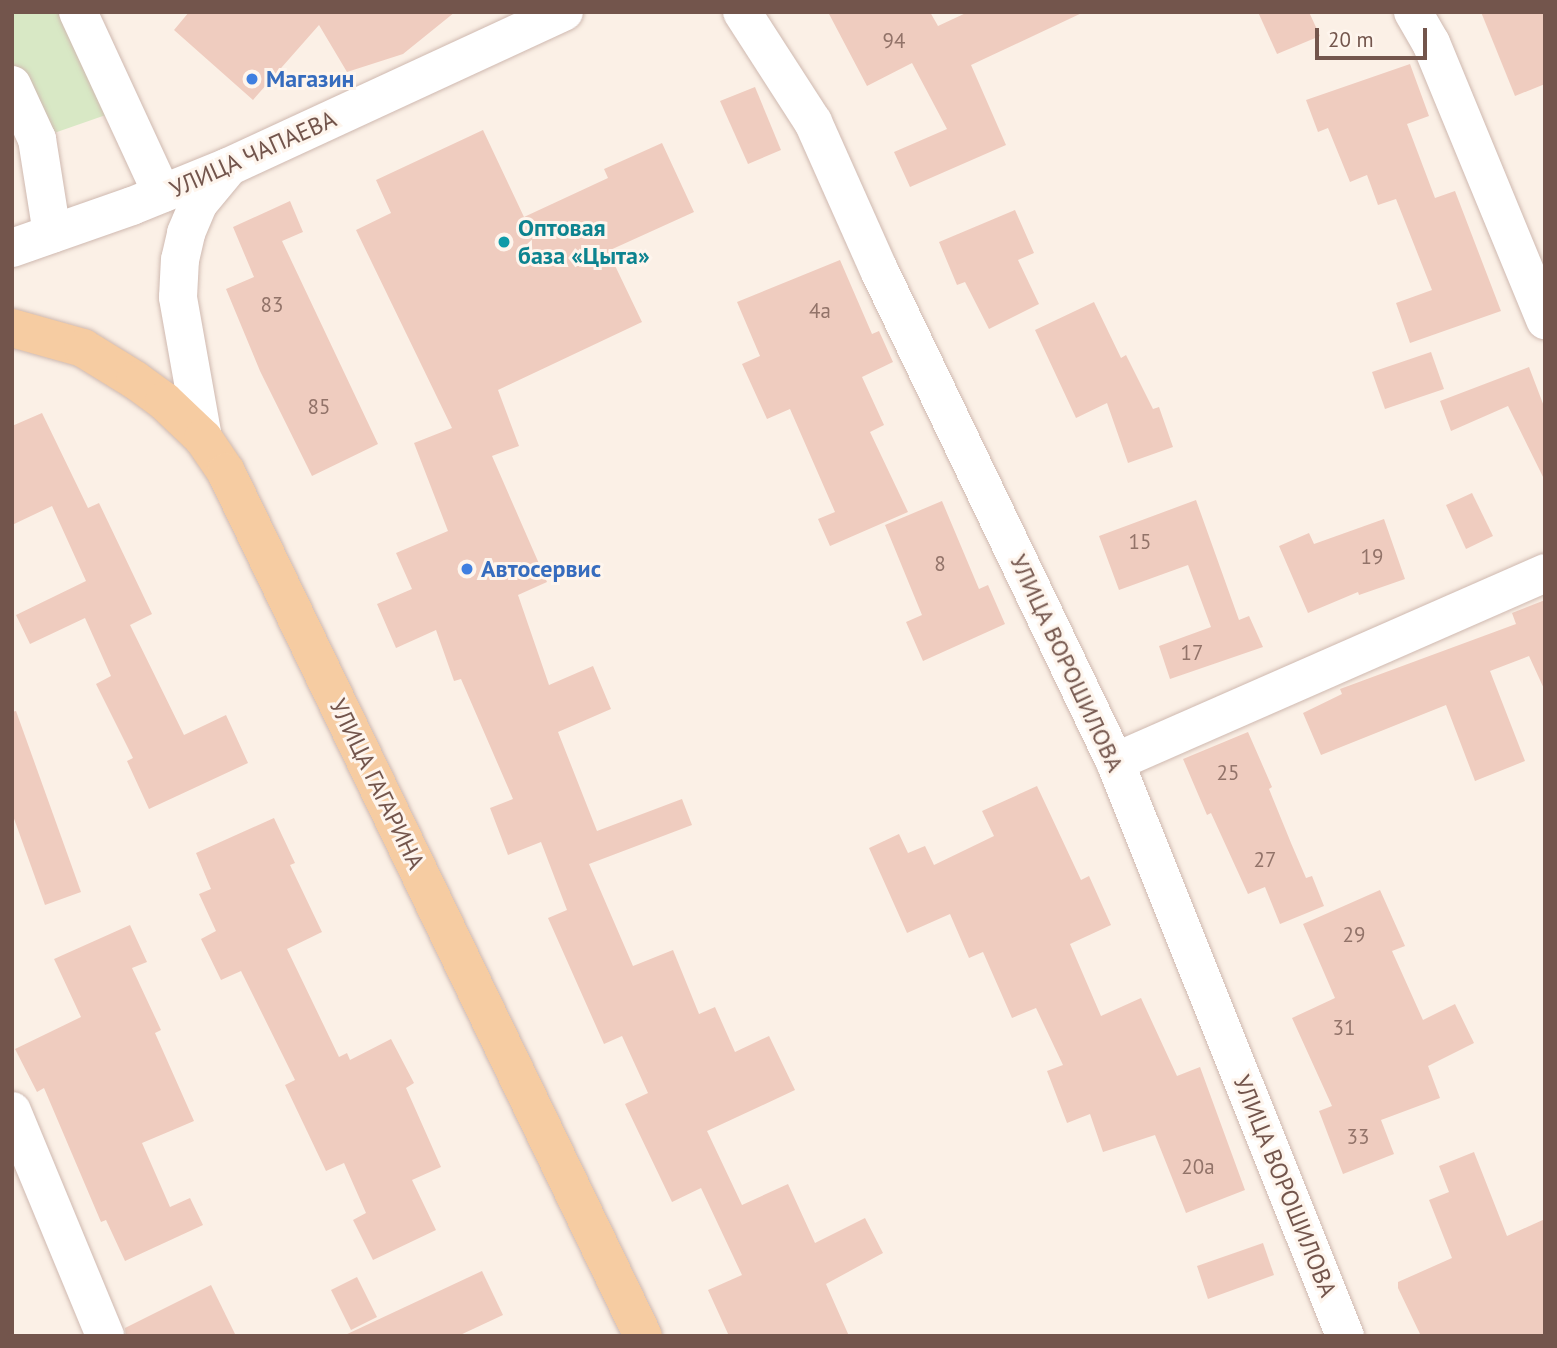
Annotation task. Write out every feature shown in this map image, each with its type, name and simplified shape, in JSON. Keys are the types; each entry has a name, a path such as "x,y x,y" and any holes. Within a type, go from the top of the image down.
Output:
{"main road":[{"name":"УЛИЦА ГАГАРИНА","path":"12,328 83,348 164,401 203,438 226,472 643,1336"}],"street":[{"path":"78,12 147,200"},
{"name":"УЛИЦА ЧАПАЕВА","path":"12,248 147,200 228,167 564,12"},
{"name":"УЛИЦА ВОРОШИЛОВА","path":"742,12 813,122 885,283 1115,762 1345,1336"},
{"path":"1413,12 1431,43 1545,320"},
{"path":"12,85 37,139 52,234"},
{"path":"203,438 178,297 180,260 186,233 199,203 228,167"},
{"path":"1115,762 1545,573"},
{"path":"12,1111 105,1336"}],"green space":[{"path":"12,12 78,12 123,109 37,139 12,85"}],"building":[{"path":"189,12 455,12 403,54 347,72 319,25 253,100 174,30"},
{"path":"828,12 930,12 938,26 968,12 1084,12 971,65 1006,145 910,187 894,152 947,129 912,63 867,86"},
{"path":"1258,12 1309,12 1320,36 1277,54"},
{"path":"1481,12 1545,12 1545,84 1515,96"},
{"path":"1410,64 1429,116 1407,124 1435,198 1455,191 1501,311 1410,343 1396,303 1432,290 1396,199 1378,205 1367,175 1350,182 1328,128 1318,132 1306,100"},
{"path":"755,87 781,150 748,164 720,101"},
{"path":"483,130 524,217 608,178 604,169 662,143 694,212 608,251 642,322 498,390 519,446 492,456 547,582 518,595 549,685 593,666 611,709 558,732 597,831 682,799 692,825 589,864 633,966 673,950 699,1014 715,1007 735,1052 769,1036 795,1090 707,1131 742,1205 788,1184 815,1243 865,1218 883,1253 826,1284 849,1336 729,1336 708,1290 742,1275 701,1188 672,1202 625,1104 648,1093 622,1036 604,1044 548,918 567,910 541,842 508,855 490,808 513,799 461,679 454,681 436,630 396,648 377,604 412,589 396,553 448,531 414,443 452,428 356,230 391,213 376,180"},
{"path":"290,201 303,232 282,241 378,444 312,476 260,371 226,289 254,277 233,227"},
{"path":"1015,210 1034,253 1018,260 1039,304 989,329 965,282 957,285 939,242"},
{"path":"840,260 872,334 879,331 893,362 862,377 884,425 870,432 908,512 830,546 818,519 835,512 790,409 767,419 742,364 760,356 737,302"},
{"path":"1094,302 1121,358 1126,355 1153,409 1159,407 1173,447 1128,463 1107,403 1076,418 1035,330"},
{"path":"1431,352 1444,389 1385,409 1372,372"},
{"path":"1529,367 1545,409 1545,481 1508,406 1451,431 1440,401"},
{"path":"42,413 88,508 99,503 152,614 130,625 184,735 226,715 248,763 149,809 127,761 133,758 96,684 111,676 85,618 30,644 16,615 86,581 52,506 12,525 12,426"},
{"path":"1472,493 1493,536 1466,549 1446,505"},
{"path":"1196,500 1239,620 1249,616 1263,647 1170,679 1159,646 1211,627 1188,565 1119,590 1099,536"},
{"path":"942,501 979,589 988,585 1005,624 923,661 906,622 922,615 885,525"},
{"path":"1384,519 1405,579 1359,595 1358,592 1308,613 1279,546 1309,533 1314,544"},
{"path":"1545,600 1545,691 1529,656 1490,671 1525,761 1475,781 1446,705 1321,755 1303,713 1342,694 1340,689 1516,624 1512,613"},
{"path":"16,711 81,892 45,905 12,813 12,712"},
{"path":"1248,732 1306,878 1312,876 1324,906 1280,924 1265,887 1248,894 1211,813 1207,815 1183,759"},
{"path":"1037,786 1081,880 1089,876 1111,925 1070,944 1101,1016 1141,998 1177,1076 1200,1067 1245,1190 1186,1213 1155,1135 1103,1152 1090,1114 1067,1123 1047,1071 1063,1065 1036,1008 1012,1018 983,952 969,958 950,914 907,933 869,848 899,834 908,853 925,846 934,865 994,836 982,811"},
{"path":"274,818 295,863 290,865 322,932 287,949 339,1057 347,1053 350,1060 391,1039 414,1083 406,1088 441,1167 412,1180 436,1230 373,1260 353,1220 366,1213 344,1163 326,1171 285,1085 295,1080 241,971 221,980 201,939 216,931 199,894 211,889 196,853"},
{"path":"1380,890 1405,946 1392,951 1423,1020 1455,1004 1474,1043 1428,1066 1440,1098 1381,1120 1394,1154 1343,1174 1319,1111 1332,1106 1292,1018 1335,998 1303,924"},
{"path":"130,925 147,962 132,968 161,1030 155,1033 194,1121 142,1143 170,1207 190,1198 203,1225 125,1261 106,1220 101,1222 44,1088 37,1092 15,1049 81,1017 54,959"},
{"path":"1474,1152 1507,1236 1545,1219 1545,1336 1421,1336 1398,1288 1398,1282 1452,1258 1429,1200 1449,1192 1439,1166"},
{"path":"1263,1243 1274,1275 1208,1299 1197,1266"},
{"path":"482,1271 503,1315 458,1336 343,1336"},
{"path":"357,1277 377,1317 351,1330 331,1290"},
{"path":"211,1285 236,1336 126,1336 125,1328"}],"place":[{"name":"Магазин","path":"252,79"},
{"name":"Оптовая база «Цыта»","path":"504,242"},
{"name":"Автосервис","path":"467,569"}]}
